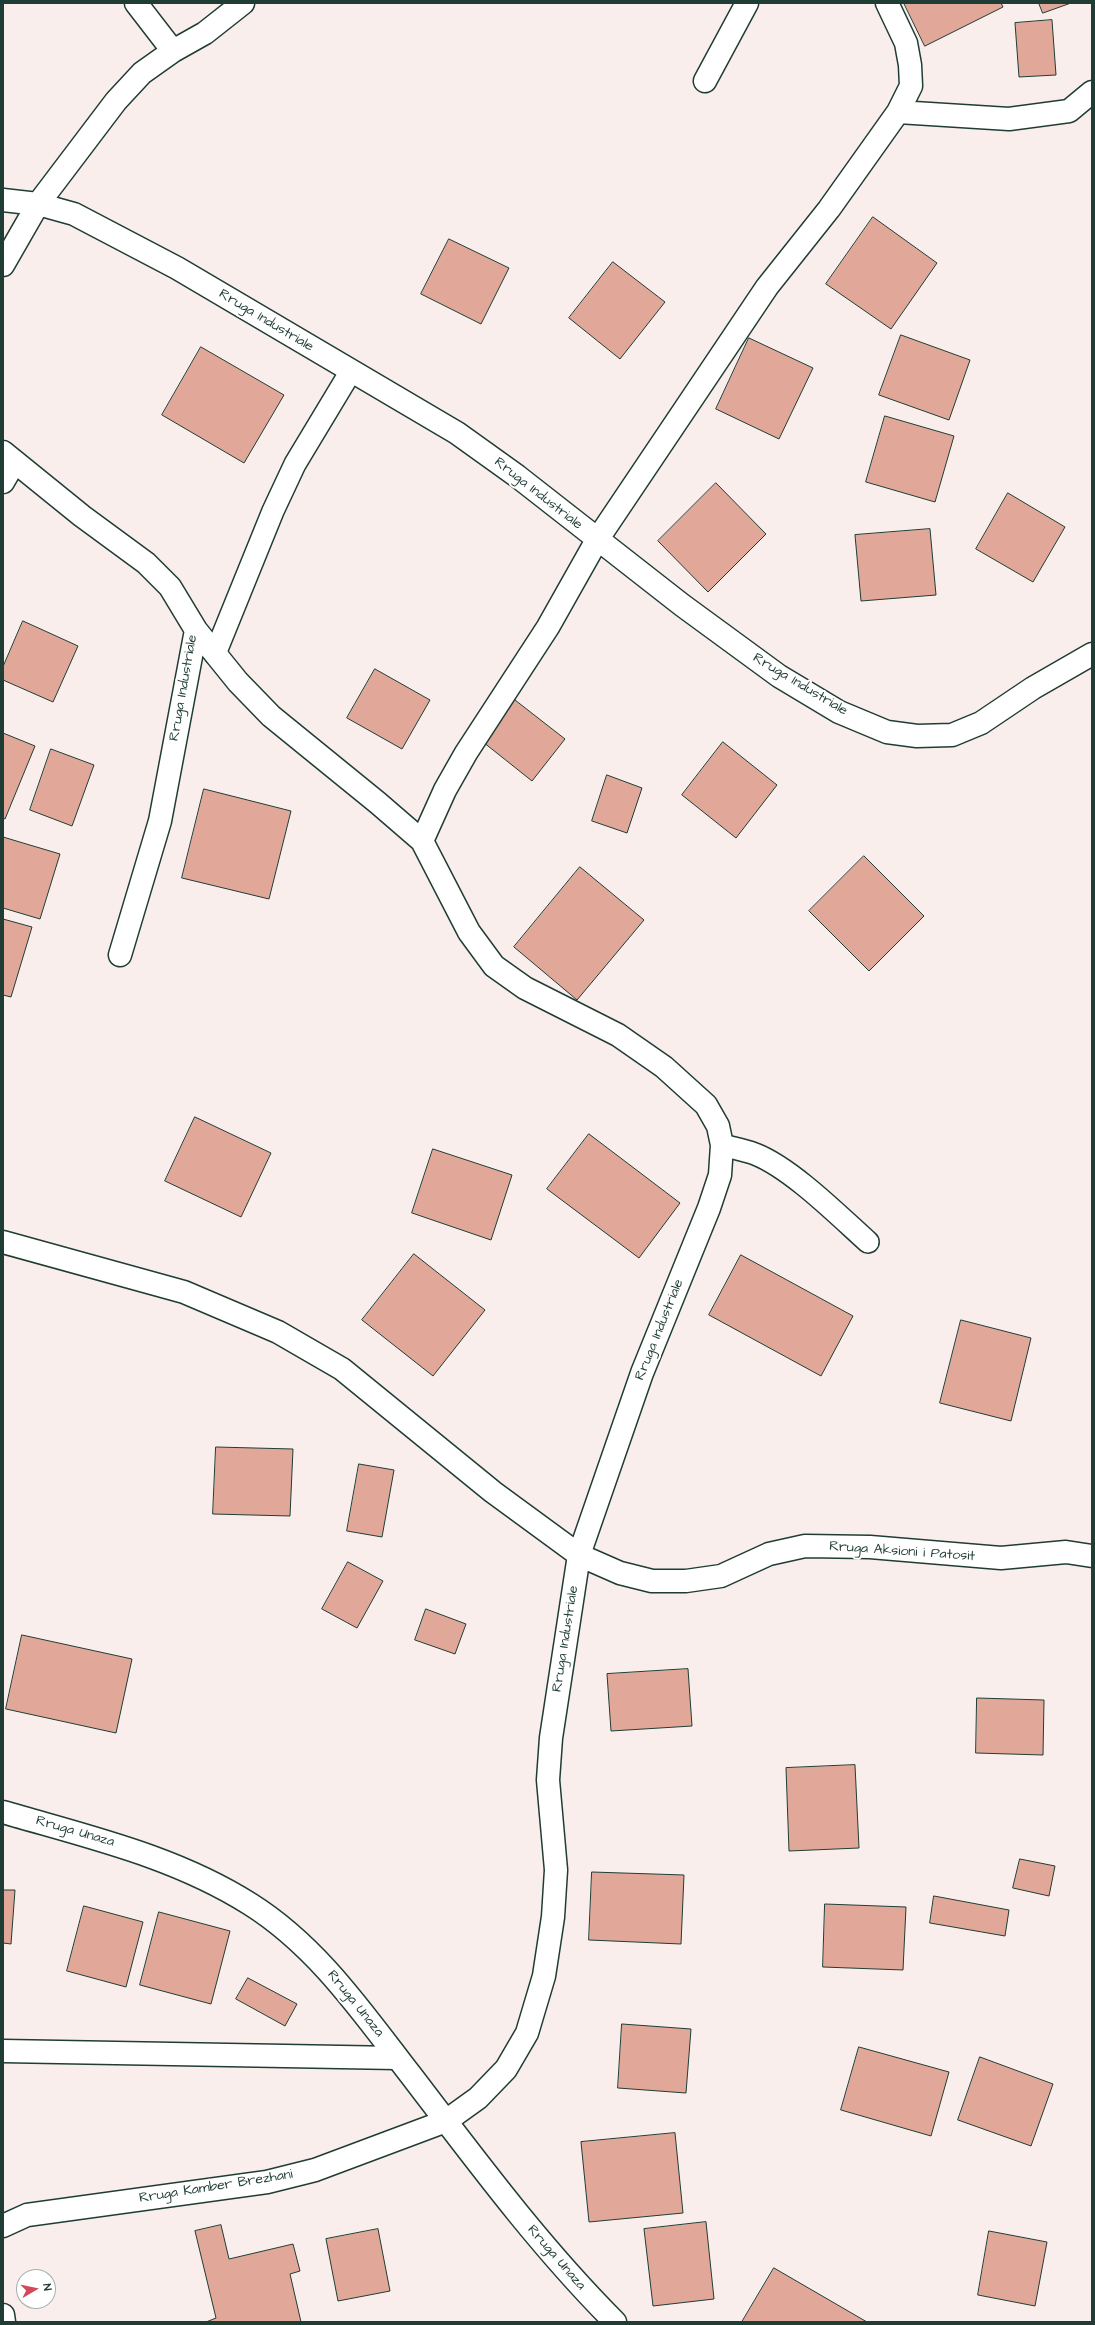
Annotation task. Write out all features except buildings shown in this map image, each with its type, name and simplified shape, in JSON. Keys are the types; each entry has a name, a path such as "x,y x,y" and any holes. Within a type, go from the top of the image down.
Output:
{"street":[{"path":"136,3 173,51"},
{"path":"3,265 38,204 116,101 142,72 173,51 205,33 243,3"},
{"path":"705,81 747,3"},
{"path":"196,630 215,654 270,716 372,798 422,841 445,790 466,753 548,627 597,540 767,287 829,209 898,112 911,86 910,65 906,43 887,3"},
{"path":"898,112 1009,119 1069,112 1092,92"},
{"name":"Rruga Industriale","path":"3,200 38,204 74,214 170,265 457,433 517,476 682,606 779,676 840,712 888,732 917,736 952,735 981,723 1033,688 1092,654"},
{"path":"3,482 8,458"},
{"name":"Rruga Industriale","path":"8,458 146,563 170,587 196,630 160,821 120,955"},
{"name":"Rruga Industriale","path":"422,841 469,932 494,966 525,988 618,1035 664,1068 706,1105 718,1126 722,1145 720,1175 709,1208 642,1374 579,1555 551,1738 548,1780 556,1870 553,1917 544,1976 527,2033 506,2069 478,2098 446,2121"},
{"name":"Rruga Aksioni i Patosit","path":"3,1242 184,1292 278,1332 342,1369 493,1492 579,1555 620,1573 652,1581 686,1581 720,1576 769,1554 805,1546 870,1547 1001,1558 1066,1552 1092,1556"},
{"name":"Rruga Unaza","path":"3,1812 130,1848 190,1871 250,1904 301,1942 344,1987 446,2121 555,2260 615,2322"},
{"path":"3,2051 398,2058"},
{"name":"Rruga Kamber Brezhani","path":"3,2226 27,2215 280,2179 315,2170 446,2121"},
{"path":"3,2315 4,2322"}],"lane":[{"path":"215,654 273,511 295,464 351,371"},
{"path":"722,1145 755,1154 778,1167 813,1194 868,1242"}]}
